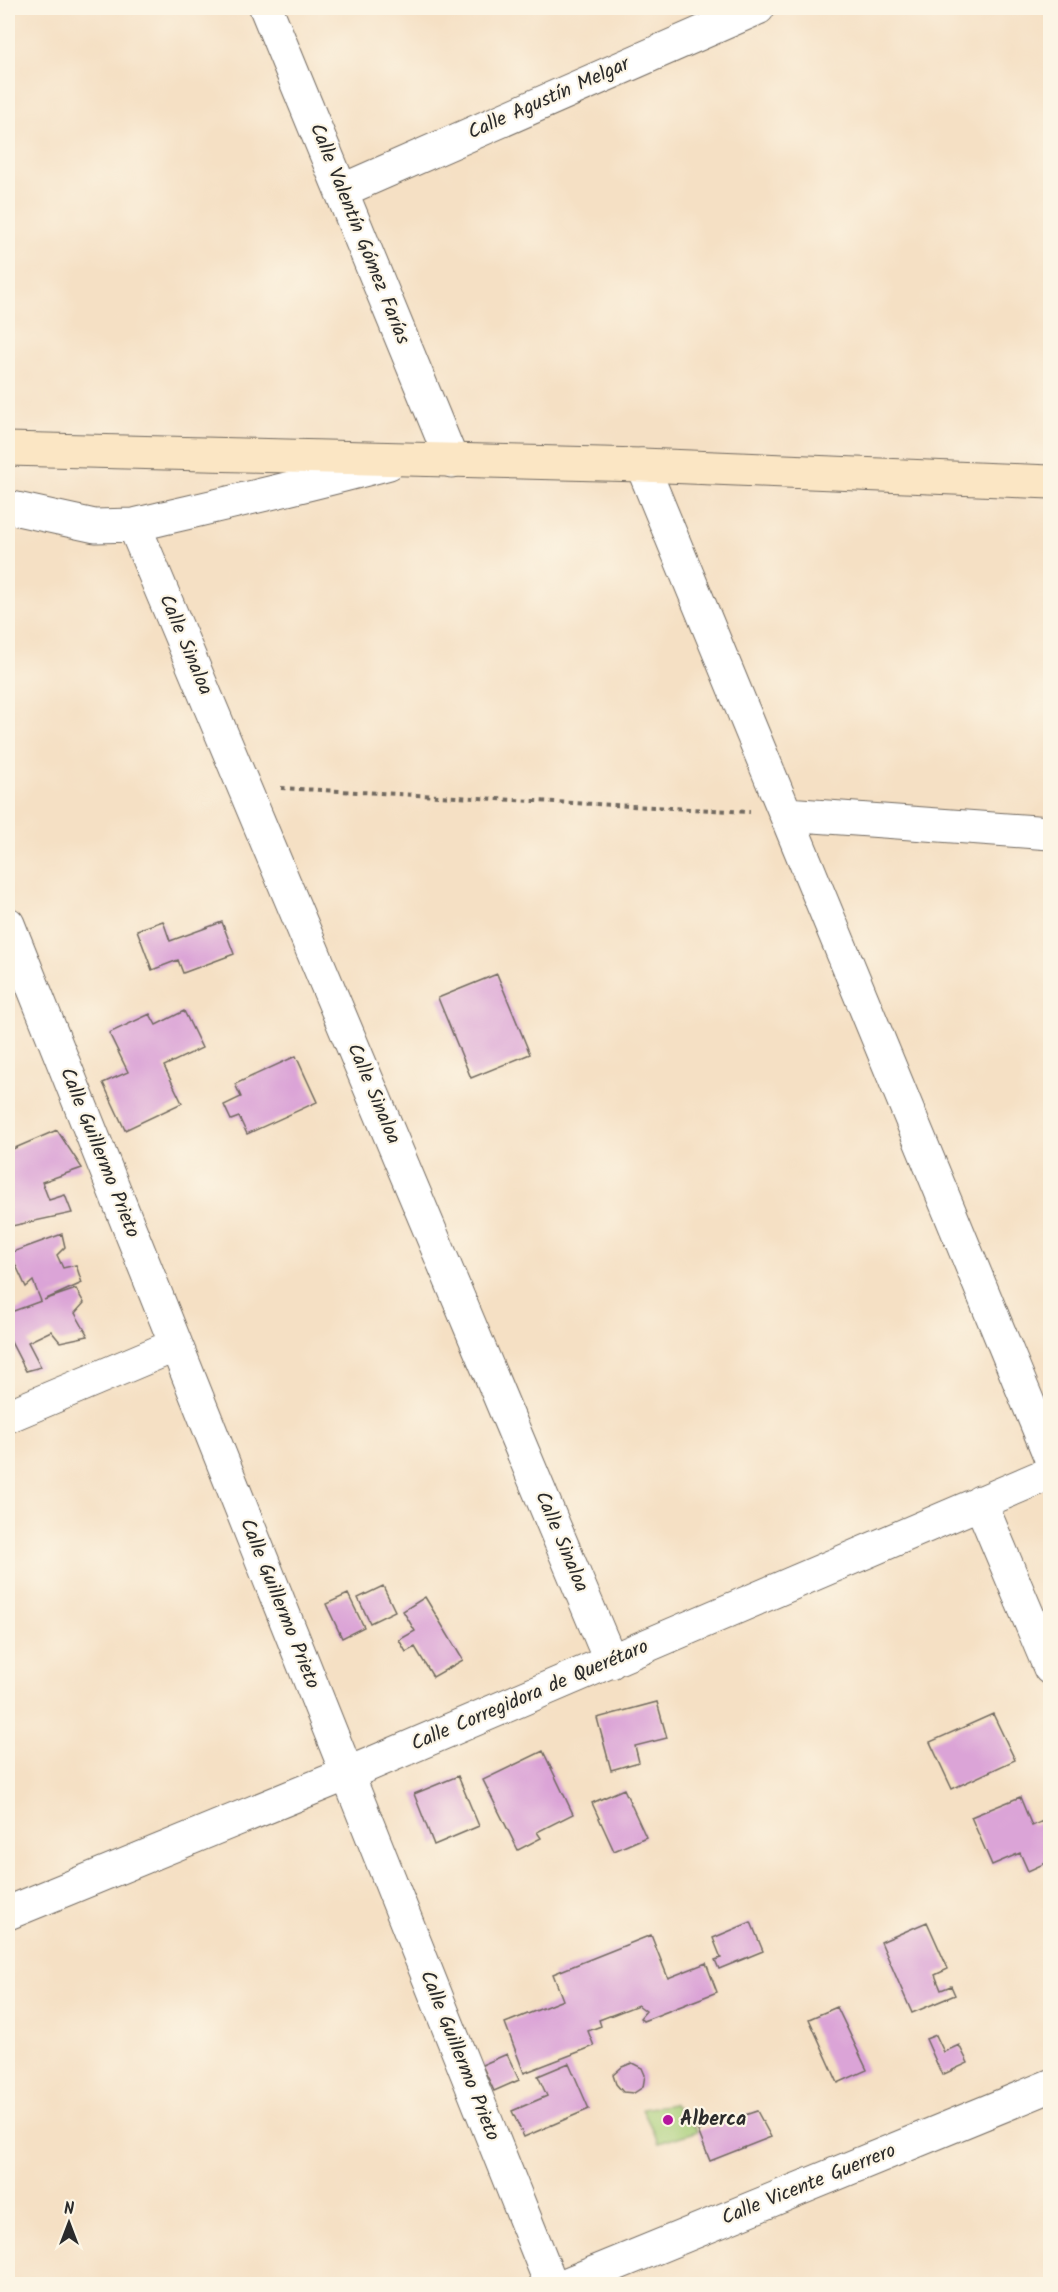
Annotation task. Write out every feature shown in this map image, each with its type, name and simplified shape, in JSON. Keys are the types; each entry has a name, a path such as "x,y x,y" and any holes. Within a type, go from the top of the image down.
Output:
{"main road":[{"path":"8,448 642,465 1050,482"}],"street":[{"name":"Calle Valentín Gómez Farías","path":"266,8 452,461"},
{"name":"Calle Agustín Melgar","path":"341,191 758,8"},
{"path":"8,507 95,526 134,525 222,503 296,488 400,460"},
{"path":"642,465 1050,1456"},
{"name":"Calle Sinaloa","path":"134,525 611,1662"},
{"path":"786,814 1050,833"},
{"name":"Calle Guillermo Prieto","path":"8,924 551,2284"},
{"path":"8,1416 176,1345"},
{"name":"Calle Corregidora de Querétaro","path":"8,1913 346,1774 1050,1473"},
{"path":"980,1502 1050,1668"},
{"name":"Calle Vicente Guerrero","path":"567,2284 1050,2086"}],"path":[{"path":"244,787 786,814"}],"green space":[{"name":"Alberca","path":"673,2104 698,2131 659,2143 642,2109"}],"building":[{"path":"163,921 170,941 222,922 234,954 183,973 178,960 152,970 137,930"},
{"path":"497,974 530,1054 471,1078 438,998"},
{"path":"184,1011 202,1048 164,1066 182,1103 125,1130 103,1083 128,1072 109,1033 150,1014 156,1025"},
{"path":"296,1056 317,1102 247,1134 239,1117 231,1120 224,1105 241,1097 235,1084"},
{"path":"57,1130 82,1168 42,1182 49,1200 65,1195 72,1213 12,1226 8,1217 8,1151"},
{"path":"62,1234 65,1247 57,1255 63,1268 76,1265 82,1283 44,1300 76,1289 84,1303 75,1313 88,1336 60,1342 51,1331 28,1342 41,1367 26,1371 8,1336 8,1313 41,1301 33,1281 26,1287 10,1253"},
{"path":"383,1586 395,1611 370,1623 358,1598"},
{"path":"348,1594 364,1627 342,1638 326,1604"},
{"path":"425,1597 463,1660 433,1677 415,1647 406,1652 399,1640 415,1631 403,1611"},
{"path":"657,1702 667,1738 635,1746 639,1762 611,1770 597,1718"},
{"path":"993,1714 1015,1760 952,1789 930,1742"},
{"path":"543,1751 573,1814 537,1832 541,1838 518,1850 483,1780"},
{"path":"458,1776 479,1826 434,1845 414,1794"},
{"path":"624,1789 646,1837 614,1851 592,1803"},
{"path":"1020,1797 1032,1826 1050,1818 1050,1861 1028,1871 1020,1853 992,1865 971,1817"},
{"path":"751,1922 763,1951 719,1969 715,1960 721,1958 713,1938"},
{"path":"927,1922 948,1969 935,1975 941,1990 951,1986 955,1995 912,2013 881,1942"},
{"path":"651,1935 668,1978 706,1963 717,1992 643,2021 640,2018 646,2011 638,2005 599,2020 601,2026 588,2031 594,2046 524,2073 505,2023 563,2000 553,1974"},
{"path":"837,2007 867,2070 838,2083 809,2019"},
{"path":"936,2035 944,2052 959,2045 968,2063 942,2075 926,2039"},
{"path":"507,2054 519,2080 494,2091 482,2065"},
{"path":"569,2063 589,2109 524,2137 512,2111 547,2096 538,2076"},
{"path":"632,2063 642,2068 645,2075 643,2087 634,2093 623,2092 616,2084 613,2075 622,2067"},
{"path":"757,2111 771,2137 710,2161 698,2131"}],"place":[{"name":"Alberca","path":"668,2120"}]}
